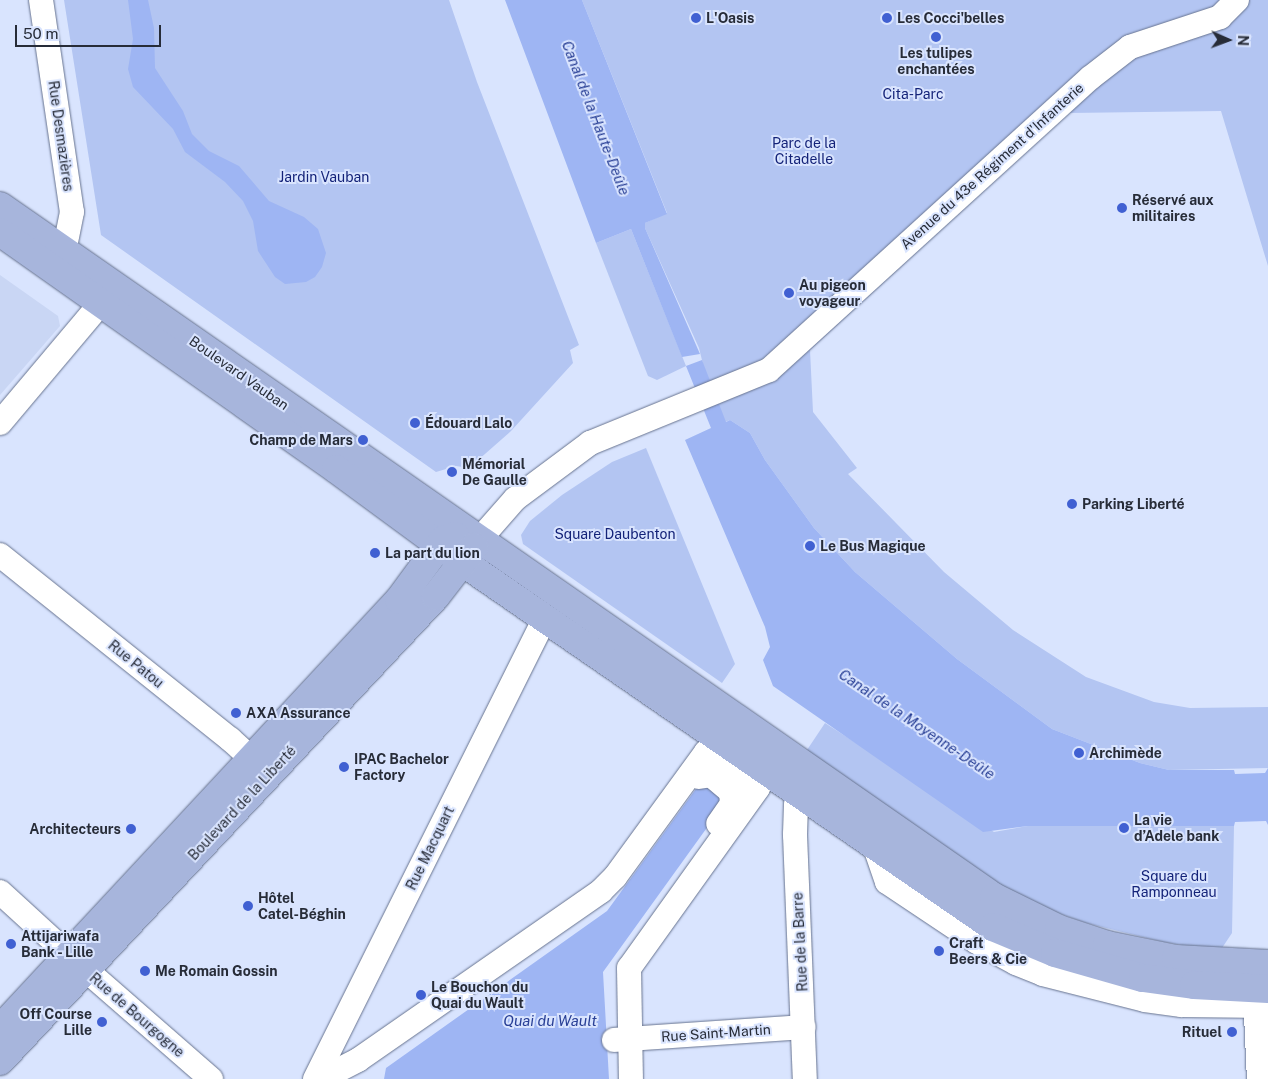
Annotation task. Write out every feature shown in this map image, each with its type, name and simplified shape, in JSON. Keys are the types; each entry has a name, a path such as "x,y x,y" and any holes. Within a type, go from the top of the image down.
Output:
{"main road":[{"name":"Boulevard Vauban","path":"0,206 101,303 464,563"},
{"name":"Boulevard Vauban","path":"0,232 59,261 479,540"},
{"path":"440,544 455,536 479,540 972,882 1042,922 1074,935 1262,987"},
{"name":"Boulevard de la Liberté","path":"0,1061 78,962 261,767 464,563 479,540"},
{"name":"Boulevard de la Liberté","path":"261,767 399,600 440,544"},
{"path":"464,563 801,799 875,847 968,912 1036,946 1143,978 1262,987"},
{"name":"Boulevard de la Liberté","path":"0,1029 78,962"}],"street":[{"name":"Rue Desmazières","path":"41,0 71,207 71,224 59,261"},
{"name":"Avenue du 43e Régiment d'Infanterie","path":"479,540 502,511 560,463 590,443 768,370 1090,78 1130,47 1220,17 1236,0"},
{"path":"0,423 101,303"},
{"name":"Rue Patou","path":"0,555 261,767"},
{"name":"Rue Macquart","path":"315,1079 545,618"},
{"path":"321,1079 358,1060 601,891 615,877 706,752 758,788 629,968 616,1079"},
{"path":"800,762 804,779 801,799"},
{"path":"356,1079 603,904 698,777 711,775 731,792 732,804 615,965 612,976 622,1039 631,1079"},
{"name":"Rue de la Barre","path":"801,799 794,835 805,1079"},
{"name":"Rue de Bourgogne","path":"0,892 211,1079"},
{"path":"1259,1079 1262,987"},
{"name":"Rue Saint-Martin","path":"622,1039 804,1027"}],"shaded area":[{"path":"0,275 58,316 60,326 0,395"}],"green space":[{"name":"Jardin Vauban","path":"64,0 449,0 477,82 579,345 570,350 573,363 511,431 469,468 456,466 436,472 101,235"},
{"name":"Parc de la Citadelle","path":"582,0 1268,0 1268,266 1221,111 1069,113 810,350 813,412 857,468 848,474 944,572 1013,630 1086,677 1154,702 1190,708 1268,707 1268,768 1169,770 1140,763 1052,729 957,659 855,572 814,528 765,460 750,433 730,420 718,425 699,348 645,228 645,223 667,213"},
{"path":"631,229 686,366 657,380 648,376 596,243"},
{"name":"Square Daubenton","path":"646,448 735,664 722,683 523,544 521,535 530,521 562,495 612,462"},
{"name":"Square du Ramponneau","path":"825,723 994,832 1028,826 1234,826 1232,933 1220,951 1163,942 1086,923 1021,900 805,753"}],"water":[{"path":"128,0 148,0 154,28 155,68 183,111 192,134 209,151 239,166 269,201 304,217 318,229 326,253 322,267 315,277 306,282 285,284 275,277 258,251 253,221 243,201 225,182 185,152 173,129 133,87 128,69 133,39"},
{"name":"Canal de la Haute-Deûle","path":"505,0 582,0 667,214 645,223 645,228 700,354 682,357 631,229 596,243"},
{"name":"Canal de la Moyenne-Deûle","path":"702,360 726,422 730,420 750,433 765,460 814,528 855,572 957,659 1052,729 1140,763 1169,770 1234,770 1235,774 1265,773 1268,768 1268,825 1266,821 1235,822 1234,826 1028,826 983,832 773,686 763,660 770,647 765,627 685,440 711,428 686,366"},
{"name":"Quai du Wault","path":"701,782 708,782 724,804 603,972 609,1079 384,1079 386,1068 607,911"}],"place":[{"name":"L'Oasis","path":"696,18"},
{"name":"Les Cocci'belles","path":"887,18"},
{"name":"Les tulipes enchantées","path":"936,37"},
{"name":"Réservé aux militaires","path":"1122,208"},
{"name":"Au pigeon voyageur","path":"789,293"},
{"name":"Édouard Lalo","path":"415,423"},
{"name":"Champ de Mars","path":"363,440"},
{"name":"Mémorial De Gaulle","path":"452,472"},
{"name":"Parking Liberté","path":"1072,504"},
{"name":"Le Bus Magique","path":"810,546"},
{"name":"La part du lion","path":"375,553"},
{"name":"AXA Assurance","path":"236,713"},
{"name":"Archimède","path":"1079,753"},
{"name":"IPAC Bachelor Factory","path":"344,767"},
{"name":"La vie d’Adele bank","path":"1124,828"},
{"name":"Architecteurs","path":"131,829"},
{"name":"Hôtel Catel-Béghin","path":"248,906"},
{"name":"Attijariwafa Bank - Lille","path":"11,944"},
{"name":"Craft Beers & Cie","path":"939,951"},
{"name":"Me Romain Gossin","path":"145,971"},
{"name":"Le Bouchon du Quai du Wault","path":"421,995"},
{"name":"Off Course Lille","path":"102,1022"},
{"name":"Rituel","path":"1232,1032"}],"park label":[{"name":"Cita-Parc","path":"913,94"}]}
